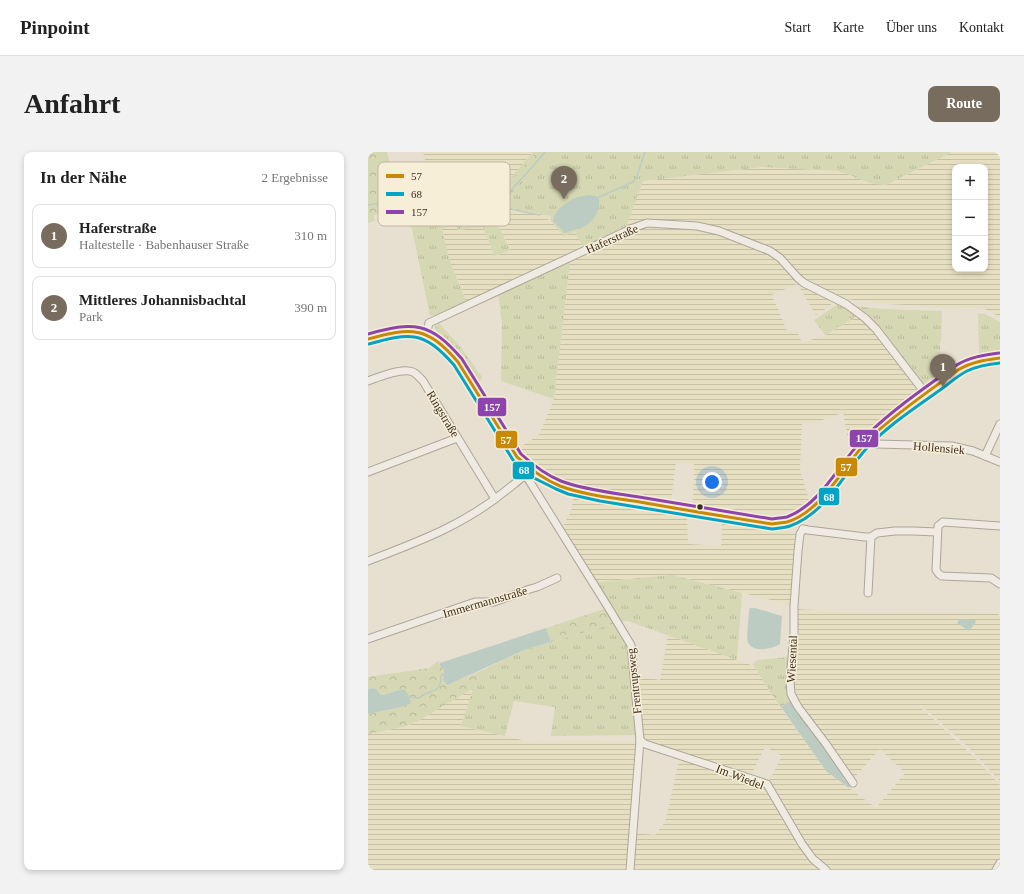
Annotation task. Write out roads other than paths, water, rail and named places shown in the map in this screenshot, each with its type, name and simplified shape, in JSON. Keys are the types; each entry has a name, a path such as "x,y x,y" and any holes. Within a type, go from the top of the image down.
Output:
{"main road":[{"path":"368,339 400,331 412,331 426,334 441,344 458,362 527,471 539,475 558,485 582,492 772,524 781,524 797,519 806,513 826,492 862,447 878,431 964,366 987,359 1000,358"}],"street":[{"name":"Haferstraße","path":"426,334 431,322 633,228 647,223 697,226 729,234 770,251 780,258 804,283 846,304 858,312 876,329 926,394"},
{"name":"Ringstraße","path":"368,381 405,370 412,372 423,381 495,499"},
{"path":"985,456 1000,424"},
{"path":"368,472 457,438"},
{"name":"Hollensiek","path":"876,444 952,446 973,451 1000,462"},
{"path":"368,561 437,534 478,512 527,471"},
{"name":"Frentrupsweg","path":"527,471 631,645 640,740 630,870"},
{"path":"797,519 803,528 808,530 865,537 871,537 877,533 895,531 937,532"},
{"path":"1000,526 943,522 938,526 937,532 936,570 942,576 991,578 1000,584"},
{"name":"Wiesental","path":"803,528 800,534 798,551 794,606 794,635 790,680 791,694 798,707 853,783"},
{"path":"868,593 871,537"},
{"name":"Immermannstraße","path":"368,639 475,602 494,602 530,589 537,588 557,578"},
{"name":"Im Wiedel","path":"640,740 645,744 767,784 802,844 813,859 826,870"},
{"path":"996,870 1000,863"}],"waterway":[{"path":"510,191 545,152"},
{"path":"597,198 633,182 637,176 645,152"},
{"path":"368,205 378,203"},
{"path":"510,209 539,215"},
{"path":"560,491 587,498"},
{"path":"410,697 419,698 437,689 442,674 444,675"}],"place":[{"name":"Mittleres Johannisbachtal","path":"564,199"},
{"name":"Haferstraße","path":"943,387"}]}
